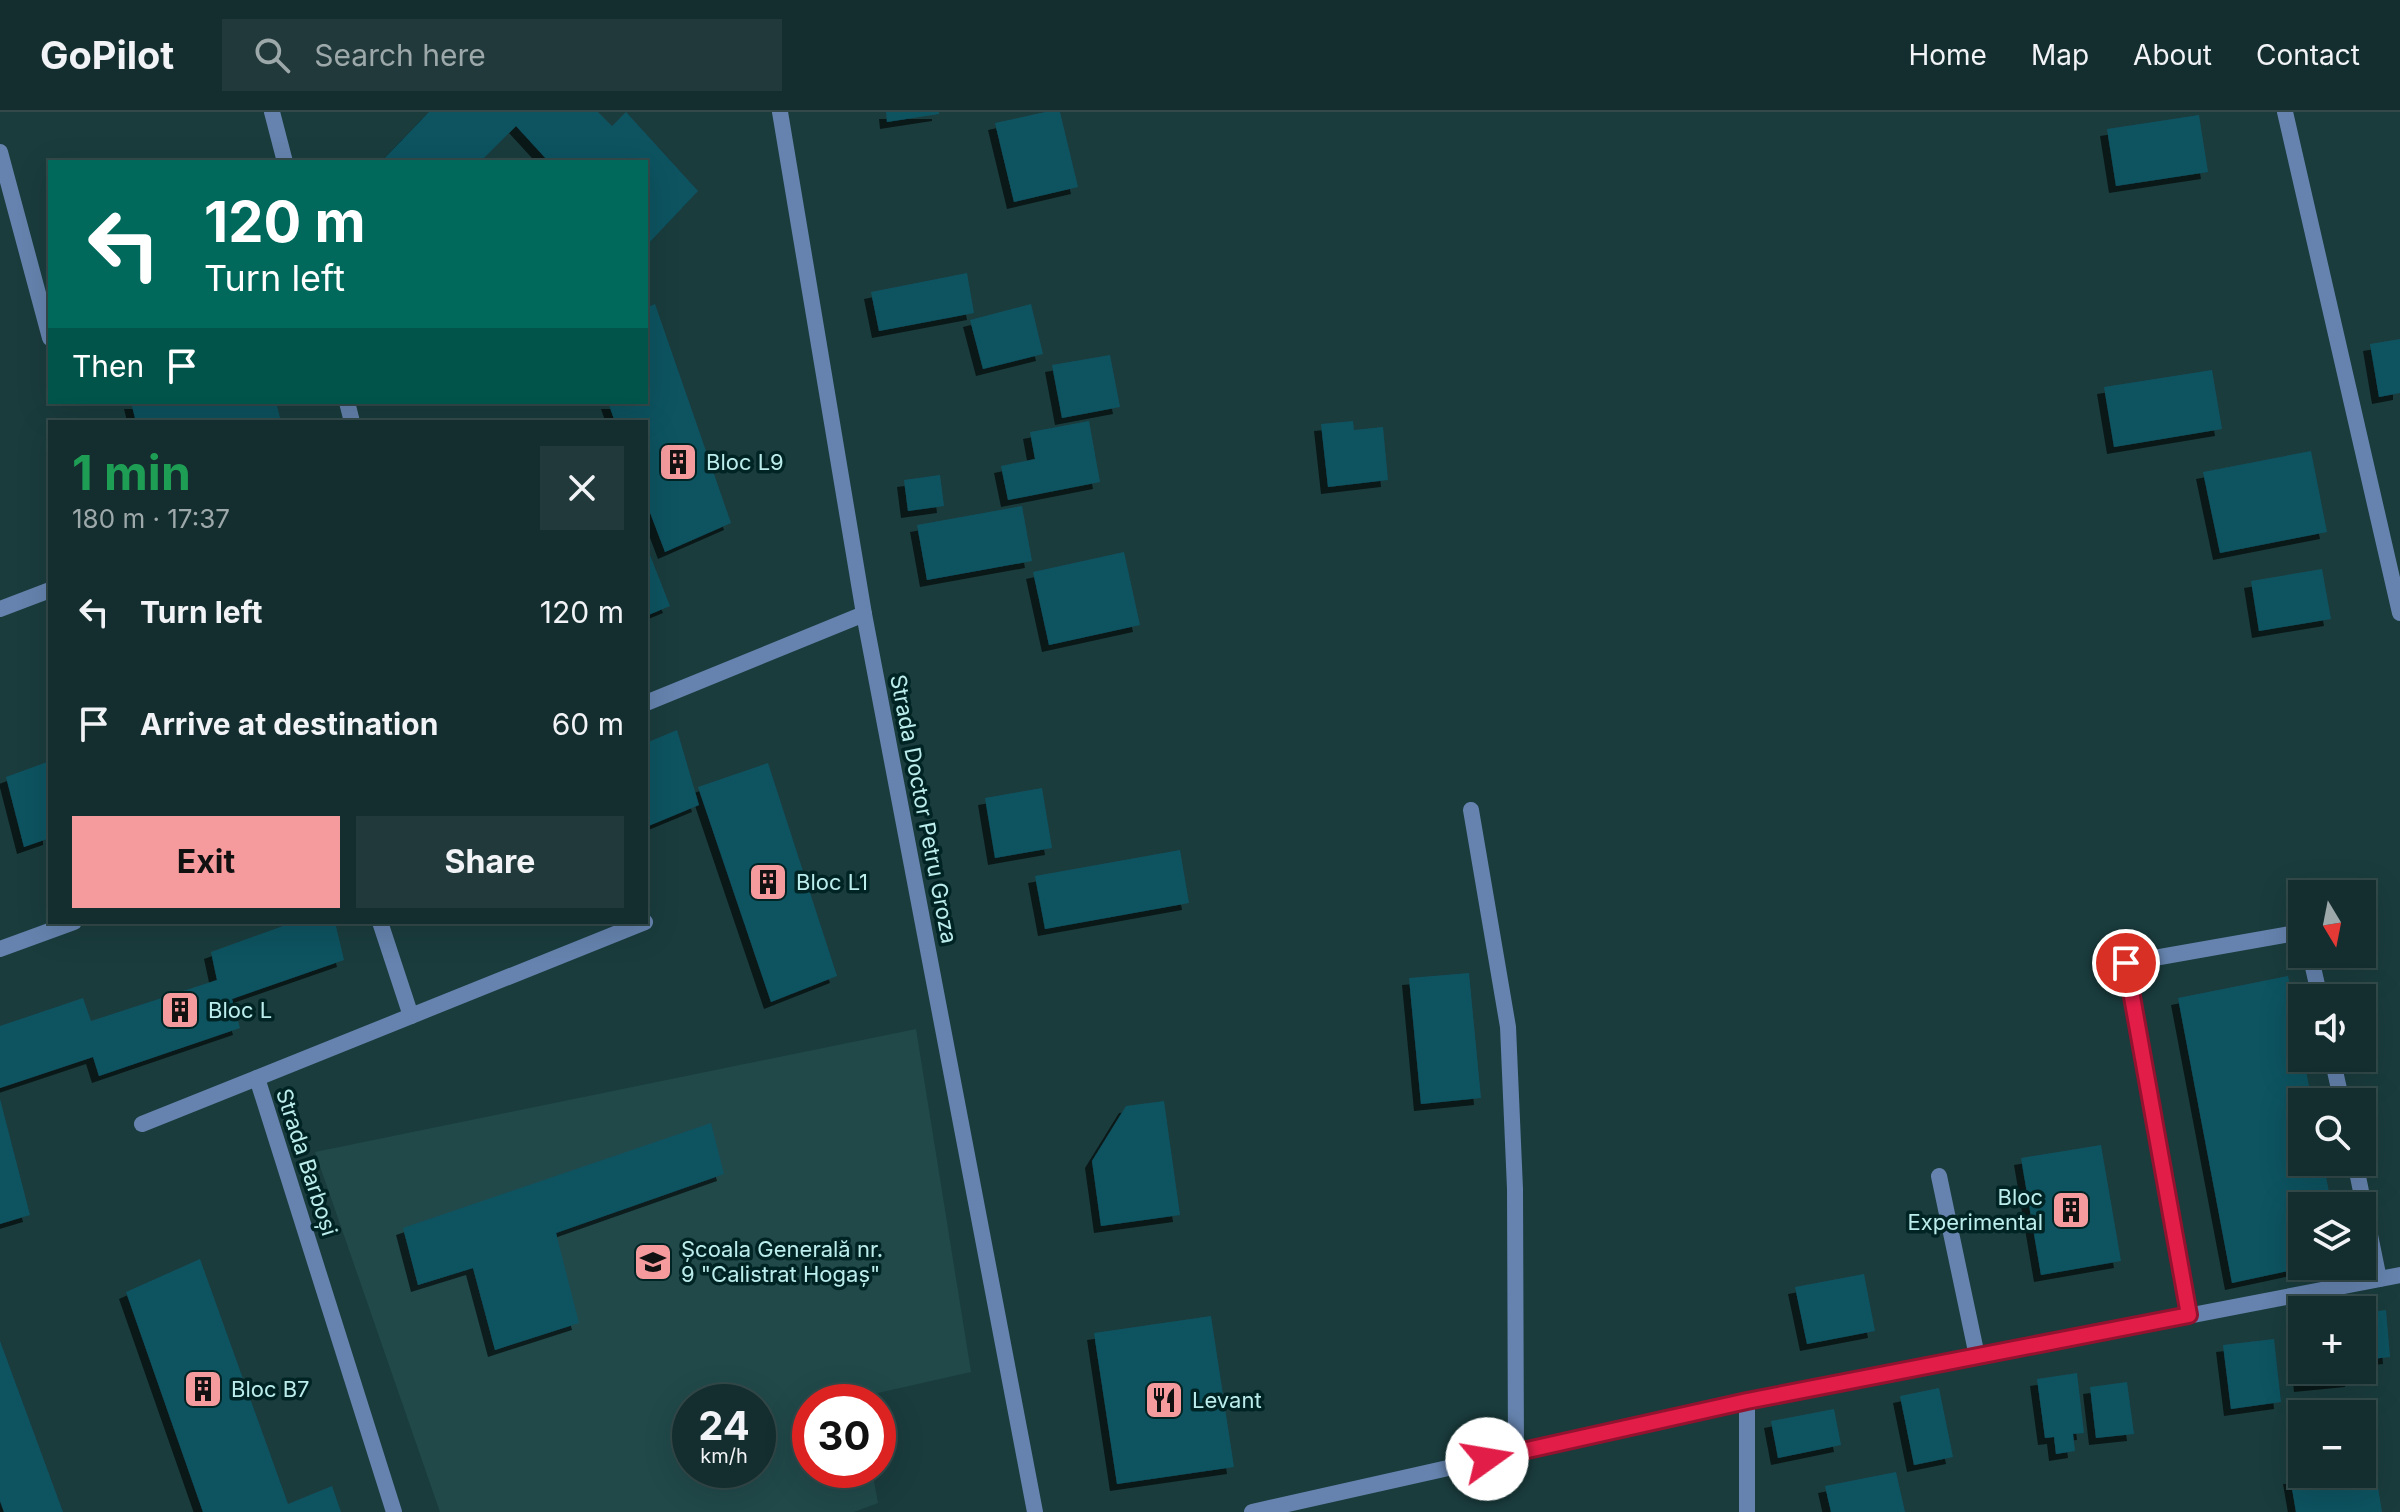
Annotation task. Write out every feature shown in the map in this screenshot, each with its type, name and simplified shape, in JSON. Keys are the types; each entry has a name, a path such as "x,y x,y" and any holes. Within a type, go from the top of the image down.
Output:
{"street":[{"path":"272,112 284,160"},
{"name":"Strada Doctor Petru Groza","path":"780,112 864,614 1035,1512"},
{"path":"2285,112 2400,613"},
{"path":"0,152 48,331"},
{"path":"0,609 48,591"},
{"path":"648,702 864,614"},
{"path":"1471,810 1508,1027 1515,1189 1516,1453"},
{"path":"1,947 68,924"},
{"path":"381,924 411,1016"},
{"name":"Strada Barboși","path":"394,1512 257,1078 640,924"},
{"path":"2189,1315 2126,963 2288,934"},
{"path":"142,1124 257,1078"},
{"path":"1939,1176 1977,1356"},
{"path":"2358,1176 2379,1279"},
{"path":"1252,1512 1747,1401 2400,1275"},
{"path":"1747,1401 1747,1512"}],"shaded area":[{"name":"Școala Generală nr. 9 \"Calistrat Hogaș\"","path":"916,1029 971,1372 896,1389 896,1384 792,1384 792,1488 875,1488 878,1503 854,1512 440,1512 315,1152"}],"building":[{"path":"429,112 598,112 612,126 626,112 698,191 648,244 648,160 547,160 516,126 482,160 383,160"},
{"path":"886,112 939,112 939,114 887,122"},
{"path":"1045,112 1060,112 1078,187 1014,202 995,123"},
{"path":"2199,115 2208,172 2116,186 2107,129"},
{"path":"967,273 974,313 879,331 871,292"},
{"name":"Bloc L9","path":"655,304 731,523 665,552 648,507 648,420 614,420 609,404 648,404 648,307"},
{"path":"1031,304 1043,354 983,369 970,320"},
{"path":"2400,339 2400,393 2379,397 2370,344"},
{"path":"1110,355 1120,407 1062,418 1052,365"},
{"path":"2212,370 2222,429 2114,447 2104,387"},
{"path":"132,404 276,404 280,420 136,420"},
{"path":"1089,421 1100,482 1008,500 1001,466 1035,459 1030,432"},
{"path":"1353,421 1354,430 1383,427 1388,480 1328,487 1321,424"},
{"path":"2311,451 2327,532 2220,553 2203,472"},
{"path":"940,475 944,506 908,511 904,480"},
{"path":"1022,506 1032,561 927,580 917,525"},
{"path":"648,550 670,606 648,615"},
{"path":"1124,552 1140,625 1049,645 1033,572"},
{"path":"2322,569 2331,619 2259,631 2251,581"},
{"path":"677,730 699,805 648,826 648,742"},
{"path":"48,762 48,839 24,847 6,777"},
{"name":"Bloc L1","path":"768,763 837,976 771,1002 698,787"},
{"path":"1042,788 1052,848 995,858 985,798"},
{"path":"1180,850 1189,903 1045,929 1035,876"},
{"name":"Bloc L","path":"288,924 335,924 344,960 232,999 240,1028 99,1076 93,1057 0,1088 0,1026 83,998 91,1021 217,980 211,952"},
{"path":"1469,973 1481,1098 1421,1104 1409,978"},
{"path":"2288,976 2288,1072 2306,1072 2309,1088 2288,1088 2288,1176 2326,1176 2329,1192 2288,1192 2288,1271 2232,1283 2178,998"},
{"path":"0,1099 30,1215 0,1224"},
{"path":"1164,1101 1180,1215 1101,1226 1092,1161 1126,1106"},
{"path":"711,1123 724,1174 556,1233 579,1323 495,1350 473,1268 418,1285 403,1228"},
{"name":"Bloc Experimental","path":"2101,1145 2121,1261 2041,1275 2021,1158"},
{"name":"Bloc B7","path":"200,1259 288,1504 332,1486 341,1512 203,1512 126,1292"},
{"path":"1864,1274 1875,1331 1807,1344 1795,1287"},
{"path":"2386,1310 2390,1357 2376,1358 2376,1311"},
{"name":"Levant","path":"1211,1316 1234,1467 1117,1484 1094,1333"},
{"path":"2274,1339 2281,1402 2231,1409 2223,1345"},
{"path":"0,1341 63,1512 4,1512 0,1501"},
{"path":"2077,1373 2084,1433 2073,1434 2075,1451 2056,1454 2054,1437 2045,1438 2037,1379"},
{"path":"2127,1382 2134,1434 2096,1438 2090,1387"},
{"path":"1939,1388 1953,1457 1914,1465 1900,1396"},
{"path":"1834,1409 1841,1445 1778,1458 1771,1421"},
{"path":"1896,1472 1905,1512 1831,1512 1825,1486"},
{"path":"2376,1475 2382,1512 2296,1512 2292,1488 2376,1488"}],"place":[{"name":"Bloc L9","path":"678,462"},
{"name":"Bloc L1","path":"768,882"},
{"name":"Bloc L","path":"180,1010"},
{"name":"Bloc Experimental","path":"2071,1210"},
{"name":"Școala Generală nr. 9 \"Calistrat Hogaș\"","path":"653,1262"},
{"name":"Bloc B7","path":"203,1389"},
{"name":"Levant","path":"1164,1400"}],"route":[{"path":"1487,1459 1747,1401 2189,1315 2126,963"}]}
